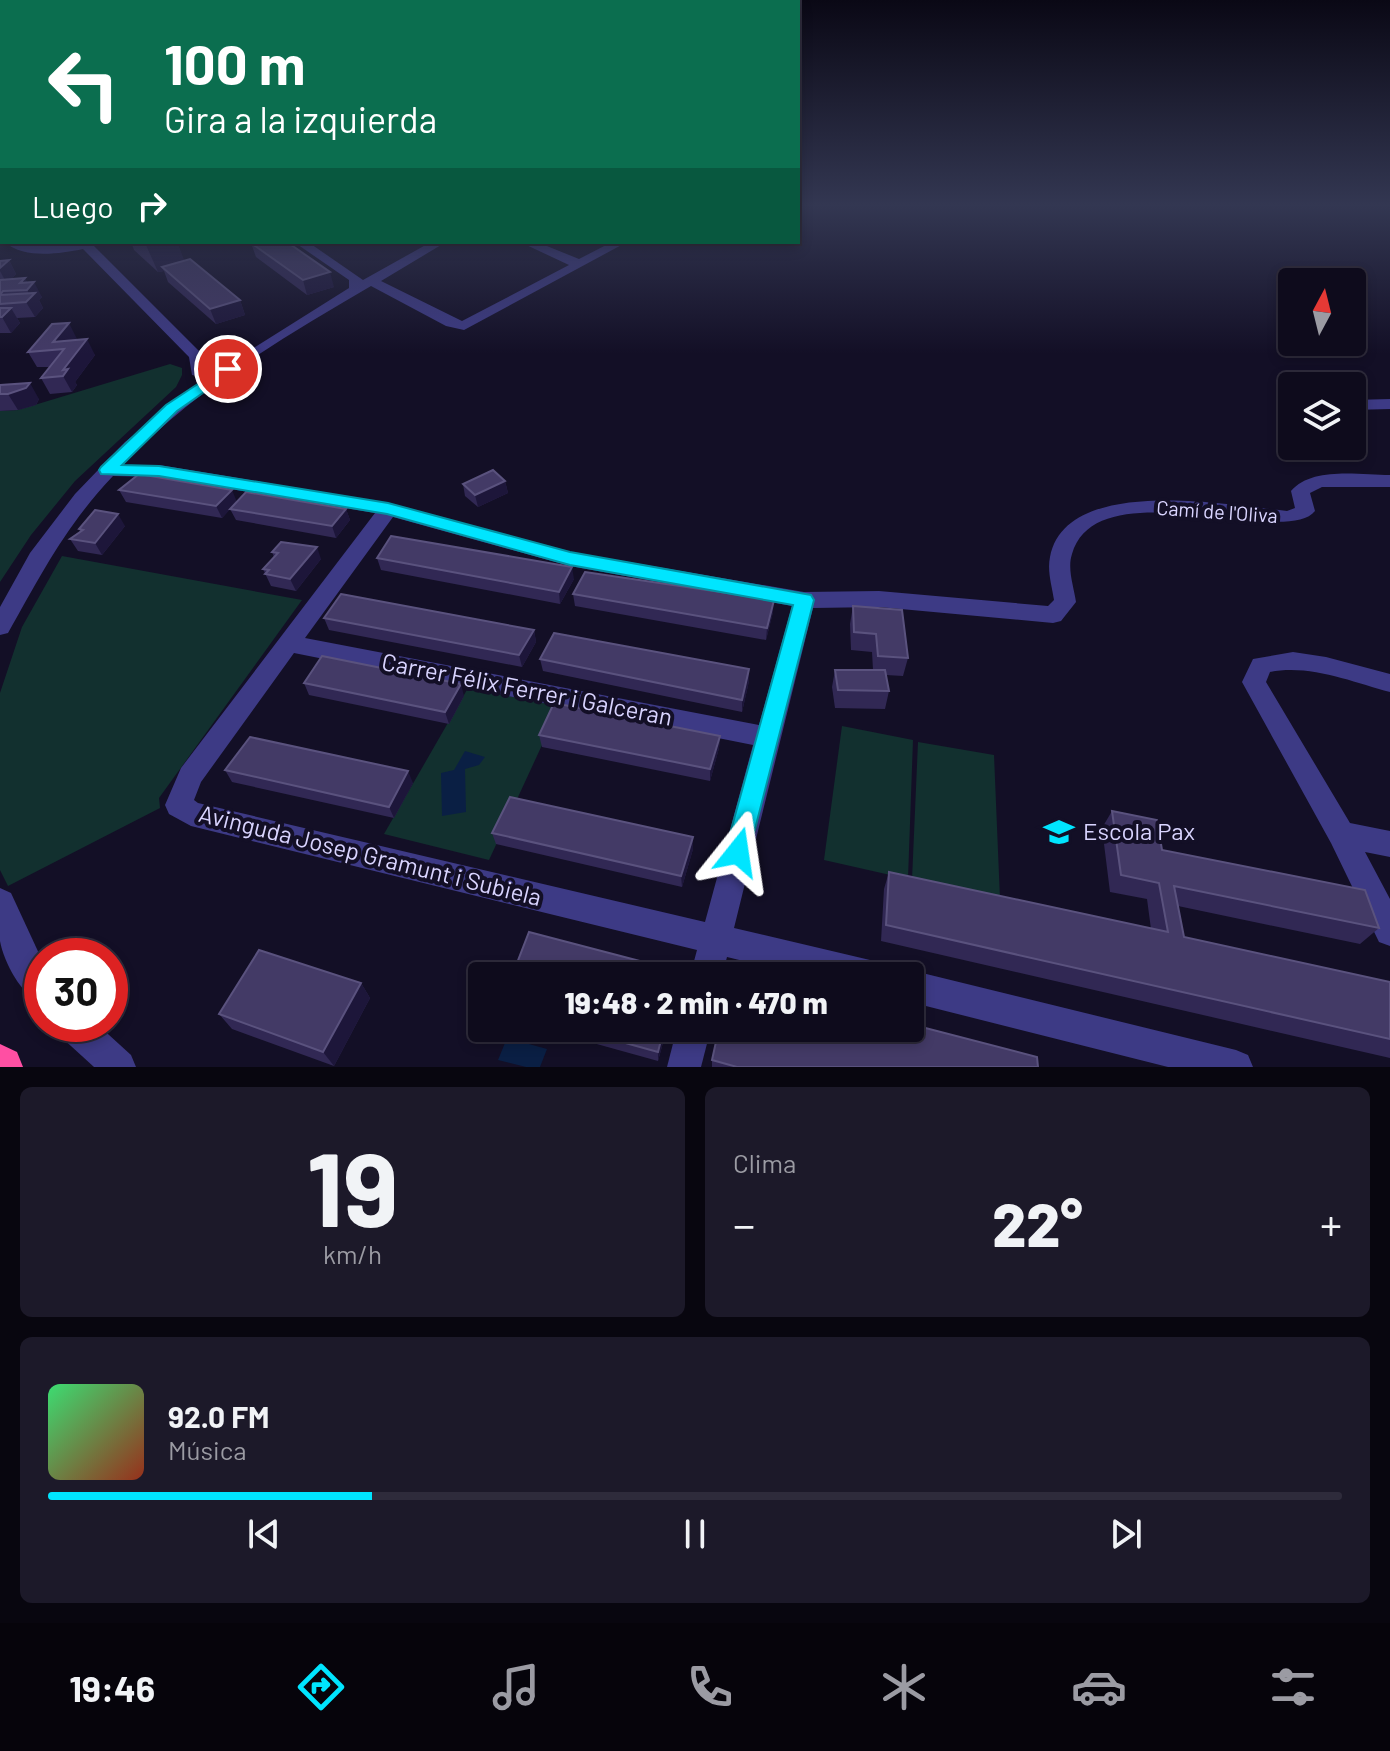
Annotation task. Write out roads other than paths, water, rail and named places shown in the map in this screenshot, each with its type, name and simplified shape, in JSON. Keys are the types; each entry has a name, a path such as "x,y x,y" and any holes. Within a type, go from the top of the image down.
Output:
{"street":[{"path":"103,255 212,365"},
{"path":"319,255 356,279 356,289"},
{"path":"0,627 45,549 107,470 187,396 212,365 250,352 417,255"},
{"path":"557,255 579,264"},
{"path":"371,281 451,323 464,326 597,255"},
{"path":"1366,405 1390,404"},
{"path":"107,470 159,471 388,509 570,559 804,600 710,962"},
{"name":"Camí de l'Oliva","path":"804,600 879,599 1053,615 1065,602 1060,558 1066,543 1097,514 1108,510 1180,506 1289,517 1305,511 1300,491 1319,481 1390,481"},
{"name":"Avinguda Josep Gramunt i Subiela","path":"388,509 190,776 179,805 191,814 815,962"},
{"name":"Carrer Félix Ferrer i Galceran","path":"287,643 768,737"},
{"path":"1390,683 1301,661 1280,660 1261,665 1254,682 1341,834 1390,931"},
{"path":"1341,834 1390,844"},
{"path":"0,903 24,961"},
{"path":"924,989 1236,1067"},
{"path":"92,1042 119,1067"},
{"path":"684,1067 690,1042"}],"water":[{"path":"465,751 485,757 479,765 465,769 466,812 442,816 441,773 454,770"},
{"path":"505,1042 522,1042 547,1049 540,1067 498,1060"}],"place":[{"name":"Escola Pax","path":"1059,832"}]}
